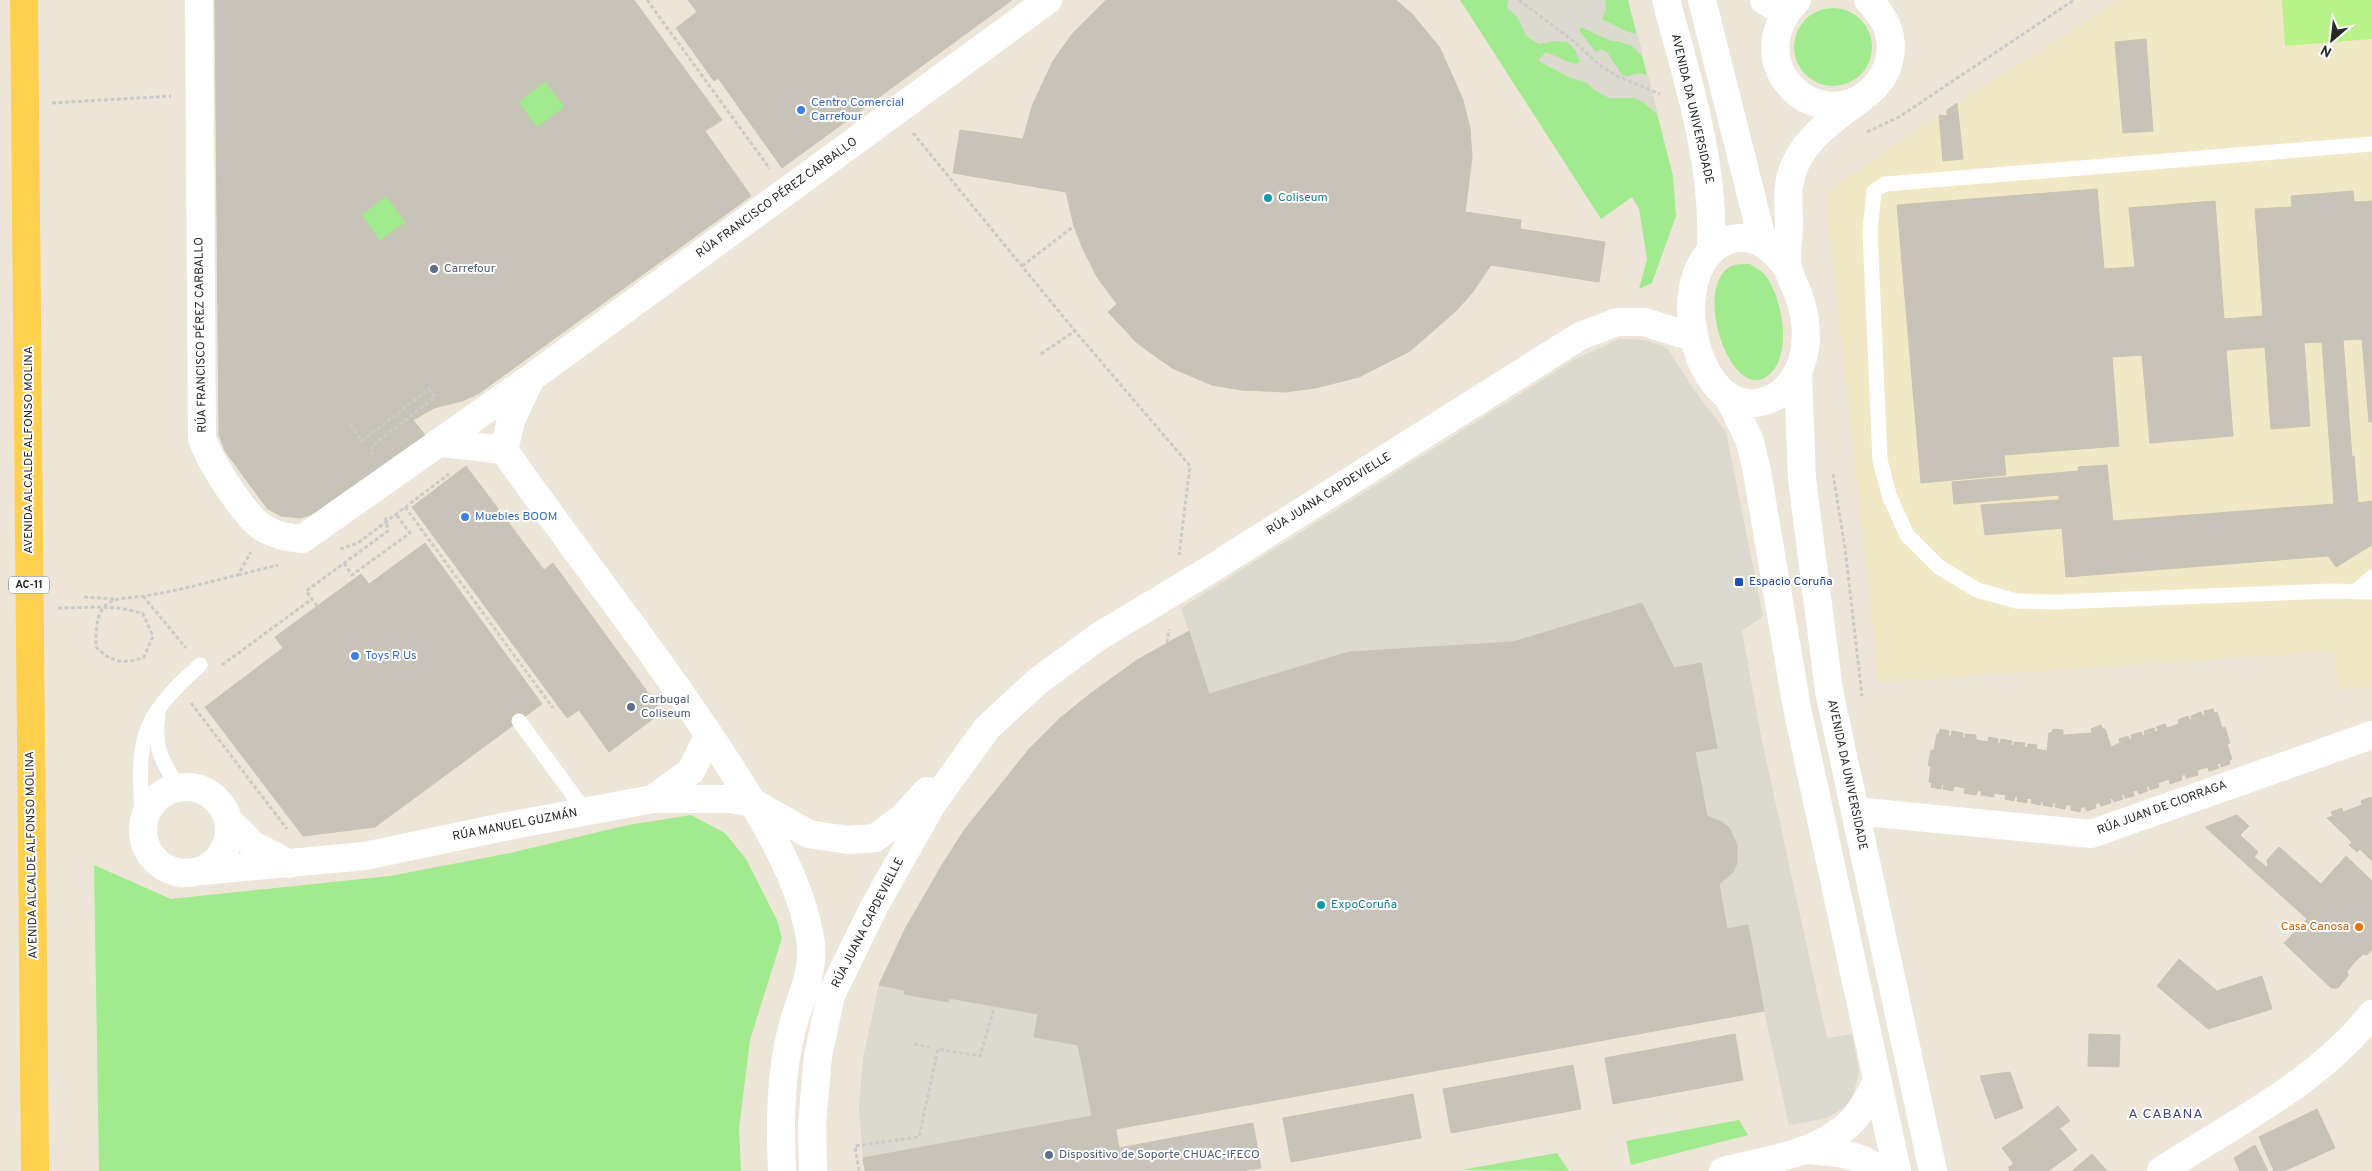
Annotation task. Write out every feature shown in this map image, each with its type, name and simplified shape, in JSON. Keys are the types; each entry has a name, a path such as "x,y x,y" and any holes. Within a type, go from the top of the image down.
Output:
{"highway":[{"name":"AVENIDA ALCALDE ALFONSO MOLINA","path":"24,0 27,105 35,1171"},
{"path":"25,55 44,0"}],"street":[{"name":"RÚA FRANCISCO PÉREZ CARBALLO","path":"199,0 202,438 206,451 246,512 264,529 285,538 302,539 442,443 1048,0"},
{"name":"AVENIDA DA UNIVERSIDADE","path":"1666,0 1706,159 1711,195 1711,249"},
{"path":"1702,0 1762,243"},
{"path":"1788,268 1789,185 1797,158 1819,130 1877,86 1887,69 1892,50 1889,30 1881,13 1868,0"},
{"path":"1782,4 1774,50 1779,69 1789,86 1804,98 1823,105 1843,105 1862,98"},
{"path":"1728,396 1750,404 1769,401 1785,391 1798,373 1806,337 1799,296 1788,268 1777,254 1762,243 1749,238 1736,238 1722,242 1711,249 1696,275 1691,295 1693,337 1710,377 1728,396 1749,439 1756,466 1797,708 1897,1171"},
{"name":"RÚA JUANA CAPDEVIELLE","path":"653,799 730,799 754,804 809,834 848,840 875,838 902,818 987,728 1038,681 1098,637 1206,572 1580,336 1616,322 1644,322 1693,337"},
{"name":"AVENIDA DA UNIVERSIDADE","path":"1798,373 1802,479 1829,692 1933,1171"},
{"name":"RÚA FRANCISCO PÉREZ CARBALLO","path":"504,450 511,420 531,378"},
{"path":"442,443 504,450 697,706 709,735 754,804 795,884 806,917 811,947 808,978 792,1029 785,1069 780,1122 782,1171"},
{"name":"RÚA JUANA CAPDEVIELLE","path":"813,1171 812,1124 818,1056 831,995 874,907 932,804 987,728"},
{"name":"RÚA JUAN DE CIORRAGA","path":"1855,811 2091,834 2372,734"},
{"name":"RÚA MANUEL GUZMÁN","path":"143,823 143,836 146,848 154,860 164,868 189,874 202,871 365,856 653,799 691,771 709,735"},
{"path":"143,823 147,810 155,800 166,792 178,787 191,787 204,791 216,798 224,809 229,821 230,834 227,846 212,865 202,871"},
{"path":"229,821 253,845 290,864"},
{"path":"2160,1171 2275,1098 2314,1070 2340,1048 2372,1014"},
{"path":"1723,1171 1805,1150 1841,1130 1854,1119 1864,1106 1877,1082"},
{"path":"1805,1150 1847,1155 1874,1165 1880,1171"}],"lane":[{"path":"2372,144 1886,184 1874,191 1870,231 1880,460 1889,496 1907,535 1939,567 1977,590 2016,601 2056,602 2372,592"},
{"path":"2355,592 2372,577"},
{"name":"RÚA MANUEL GUZMÁN","path":"143,823 139,770 143,740 149,722 178,684 200,665"},
{"path":"159,707 156,735 157,750 178,787"},
{"path":"519,721 585,811"}],"path":[{"path":"647,0 770,170"},
{"path":"1519,0 1576,43 1598,64 1617,76 1660,94"},
{"path":"27,105 158,97"},
{"path":"912,131 1075,331 1190,466"},
{"path":"1022,266 1074,226"},
{"path":"1041,354 1075,331"},
{"path":"350,425 362,441 429,389 435,397 372,446"},
{"path":"405,507 552,708"},
{"path":"344,563 352,575 410,533 396,514"},
{"path":"84,597 116,599 144,596 238,575 264,529"},
{"path":"317,606 306,591 388,531"},
{"path":"144,596 209,676 312,599"},
{"path":"48,608 126,607 143,614 153,636 144,657 132,662 119,662 106,657 96,648 95,632 98,620 104,606 116,599"},
{"path":"189,700 290,833"},
{"path":"860,1171 856,1146 919,1137 938,1049 980,1056 995,1006"},
{"path":"914,1044 930,1047"}],"shaded area":[{"path":"1508,0 1605,0 1606,9 1602,19 1628,32 1638,34 1643,57 1632,46 1618,41 1611,41 1583,28 1580,28 1580,32 1596,52 1601,49 1607,52 1622,75 1628,76 1639,73 1648,75 1658,115 1643,102 1634,98 1609,98 1594,90 1587,83 1571,78 1540,62 1539,59 1546,52 1569,62 1576,64 1580,62 1575,50 1567,42 1556,41 1539,44 1529,38 1525,34 1518,18 1507,8"},
{"path":"2120,0 2372,0 2372,687 2338,689 2334,651 1879,682 1827,201 1837,184 1947,110"},
{"path":"1619,339 1647,340 1668,349 1694,390 1726,432 1763,616 1742,631 1762,741 1827,1038 1852,1034 1859,1072 1853,1095 1846,1105 1836,1113 1823,1119 1789,1125 1764,1011 1748,925 1727,929 1719,884 1733,872 1737,863 1737,845 1729,828 1722,822 1707,816 1695,752 1716,748 1701,663 1674,668 1642,604 1513,642 1349,652 1209,694 1181,608 1574,360"},
{"path":"879,985 904,990 904,994 948,1002 949,998 1038,1014 1034,1037 1078,1045 1092,1116 863,1158 859,1108 863,1058"}],"green space":[{"path":"1460,0 1628,0 1673,176 1676,216 1652,283 1639,289 1647,259 1639,209 1632,197 1601,219"},
{"path":"2282,0 2372,0 2372,39 2285,46"},
{"path":"1833,8 1848,11 1865,25 1869,32 1872,47 1869,62 1855,79 1848,83 1833,86 1818,83 1801,69 1797,62 1794,47 1797,32 1811,15 1818,11"},
{"path":"545,81 565,107 537,128 518,102"},
{"path":"386,196 406,222 380,241 361,215"},
{"path":"1750,264 1764,274 1771,285 1777,298 1783,328 1783,343 1775,368 1766,377 1752,380 1739,372 1728,356 1720,336 1715,314 1715,293 1721,275 1734,265"},
{"path":"691,815 725,833 746,859 777,920 782,938 750,1040 739,1129 741,1171 99,1171 94,865 171,899 390,876 510,853 628,825"},
{"path":"1739,1120 1748,1135 1631,1165 1626,1141"},
{"path":"1557,1153 1569,1171 1461,1170"}],"building":[{"name":"Carrefour","path":"215,0 634,0 722,120 705,131 751,196 478,394 462,401 434,408 413,420 425,435 320,512 300,518 281,516 268,509 225,451 219,435","holes":["545,81 565,107 537,128 518,102","386,196 406,222 380,241 361,215"]},
{"name":"Centro Comercial Carrefour","path":"688,0 1012,0 782,168 718,78 714,81 676,28 697,12"},
{"name":"Coliseum","path":"1106,0 1396,0 1413,15 1440,48 1463,100 1470,128 1472,158 1465,212 1521,220 1520,229 1605,242 1599,282 1491,265 1472,293 1456,311 1410,351 1359,377 1315,388 1285,392 1241,390 1212,385 1172,368 1137,343 1108,312 1117,304 1097,277 1082,247 1074,226 1066,192 953,173 960,130 1023,139 1032,106 1053,61 1073,33"},
{"path":"2146,39 2153,131 2123,133 2115,42"},
{"path":"1957,103 1963,159 1943,161 1939,115 1947,116 1947,110"},
{"path":"2097,189 2104,269 2135,267 2129,208 2215,201 2224,319 2263,316 2255,209 2292,207 2291,196 2353,191 2354,202 2372,201 2372,422 2369,422 2362,339 2343,340 2352,457 2354,456 2358,503 2372,501 2372,545 2336,567 2328,556 2066,577 2062,528 1985,535 1981,505 2059,500 2059,495 1954,504 1952,482 2079,471 2078,467 2107,465 2113,521 2334,504 2322,342 2304,343 2310,426 2271,429 2265,347 2226,350 2233,436 2150,443 2142,355 2112,357 2119,446 2004,455 2006,475 1921,483 1897,205"},
{"path":"466,466 544,570 553,563 662,712 609,752 579,710 567,718 412,507"},
{"path":"425,543 542,704 375,827 303,836 205,707 283,648 275,637 361,574 369,584"},
{"name":"ExpoCoruña","path":"1642,603 1674,668 1701,663 1717,748 1695,752 1707,816 1722,822 1729,828 1737,845 1737,863 1733,872 1719,884 1727,929 1748,925 1764,1011 1116,1129 1119,1148 1253,1123 1261,1168 1242,1171 865,1171 863,1158 1092,1116 1078,1045 1034,1037 1038,1014 949,998 948,1002 904,994 904,990 879,985 905,929 965,829 1030,748 1059,719 1090,694 1137,660 1189,631 1209,694 1349,652 1513,642"},
{"path":"2213,709 2214,713 2217,712 2222,728 2225,727 2230,743 2227,744 2232,759 2229,760 2230,764 2221,767 2220,763 2217,764 2219,768 2209,771 2208,767 2197,770 2198,775 2186,778 2185,774 2181,776 2182,780 2170,784 2169,779 2158,783 2159,787 2150,790 2149,786 2146,787 2148,791 2139,794 2137,790 2133,791 2134,796 2125,798 2124,794 2121,795 2123,799 2114,802 2112,798 2110,799 2111,803 2101,806 2099,802 2095,804 2096,808 2087,811 2085,807 2081,807 2080,812 2071,810 2071,805 2066,805 2065,809 2055,807 2056,803 2053,803 2052,807 2043,805 2043,801 2041,801 2040,805 2031,803 2032,799 2027,798 2027,803 2017,801 2018,797 2015,796 2014,801 2005,799 2006,795 1994,793 1994,797 1981,795 1982,791 1978,790 1976,795 1964,793 1965,788 1954,786 1953,791 1943,789 1944,785 1942,784 1941,789 1931,787 1932,783 1929,782 1931,766 1928,766 1931,750 1934,750 1937,734 1939,734 1940,729 1949,731 1948,736 1951,736 1952,731 1963,733 1962,738 1965,738 1965,734 1976,735 1976,740 1988,742 1989,737 1998,739 1997,743 2000,744 2001,739 2012,741 2011,745 2014,746 2014,742 2025,743 2024,747 2027,748 2028,744 2037,745 2036,749 2047,751 2049,733 2052,733 2053,729 2063,730 2063,735 2092,733 2091,729 2101,725 2105,729 2111,747 2120,743 2119,739 2128,736 2130,740 2132,739 2131,735 2141,732 2143,736 2145,735 2144,731 2154,728 2155,732 2158,731 2156,727 2165,724 2167,728 2179,724 2178,720 2188,716 2192,720 2191,716 2201,712 2205,716 2204,711"},
{"path":"2371,797 2372,861 2360,849 2357,852 2349,845 2352,842 2327,818 2333,816 2331,812 2342,808 2343,812 2362,805 2361,801"},
{"path":"2237,815 2249,826 2240,835 2258,852 2254,857 2268,868 2267,860 2279,847 2321,884 2346,856 2372,881 2372,949 2367,955 2363,954 2355,962 2205,827"},
{"path":"2307,919 2355,962 2347,971 2348,976 2338,988 2331,988 2284,943"},
{"path":"2179,959 2217,991 2262,976 2272,1009 2208,1029 2157,986"},
{"path":"1735,1034 1743,1080 1613,1104 1605,1058"},
{"path":"2089,1034 2120,1035 2119,1067 2088,1066"},
{"path":"1573,1065 1581,1109 1451,1133 1443,1089"},
{"path":"2010,1072 2023,1108 1995,1119 1980,1076"},
{"path":"1413,1094 1421,1138 1291,1162 1283,1118"},
{"path":"2058,1106 2070,1121 2038,1144 2027,1130"},
{"path":"2317,1109 2335,1148 2284,1171 2274,1171 2259,1137"},
{"path":"2060,1129 2077,1150 2055,1166 2038,1144"},
{"path":"2027,1130 2038,1144 2014,1164 2002,1148"},
{"name":"Dispositivo de Soporte CHUAC-IFECO","path":"1091,1139 1097,1171 914,1171"},
{"path":"2038,1144 2055,1166 2048,1171 2010,1171 2008,1168"},
{"path":"2255,1145 2268,1171 2240,1171 2234,1158"},
{"path":"2092,1154 2107,1171 2072,1171"}],"place":[{"name":"Centro Comercial Carrefour","path":"801,110"},
{"name":"Coliseum","path":"1268,198"},
{"name":"Carrefour","path":"434,269"},
{"name":"Muebles BOOM","path":"465,517"},
{"name":"Espacio Coruña","path":"1739,582"},
{"name":"Toys R Us","path":"355,656"},
{"name":"Carbugal Coliseum","path":"631,707"},
{"name":"ExpoCoruña","path":"1321,905"},
{"name":"Casa Canosa","path":"2359,927"},
{"name":"Dispositivo de Soporte CHUAC-IFECO","path":"1049,1155"}],"district":[{"name":"A CABANA","path":"2166,1114"}]}
